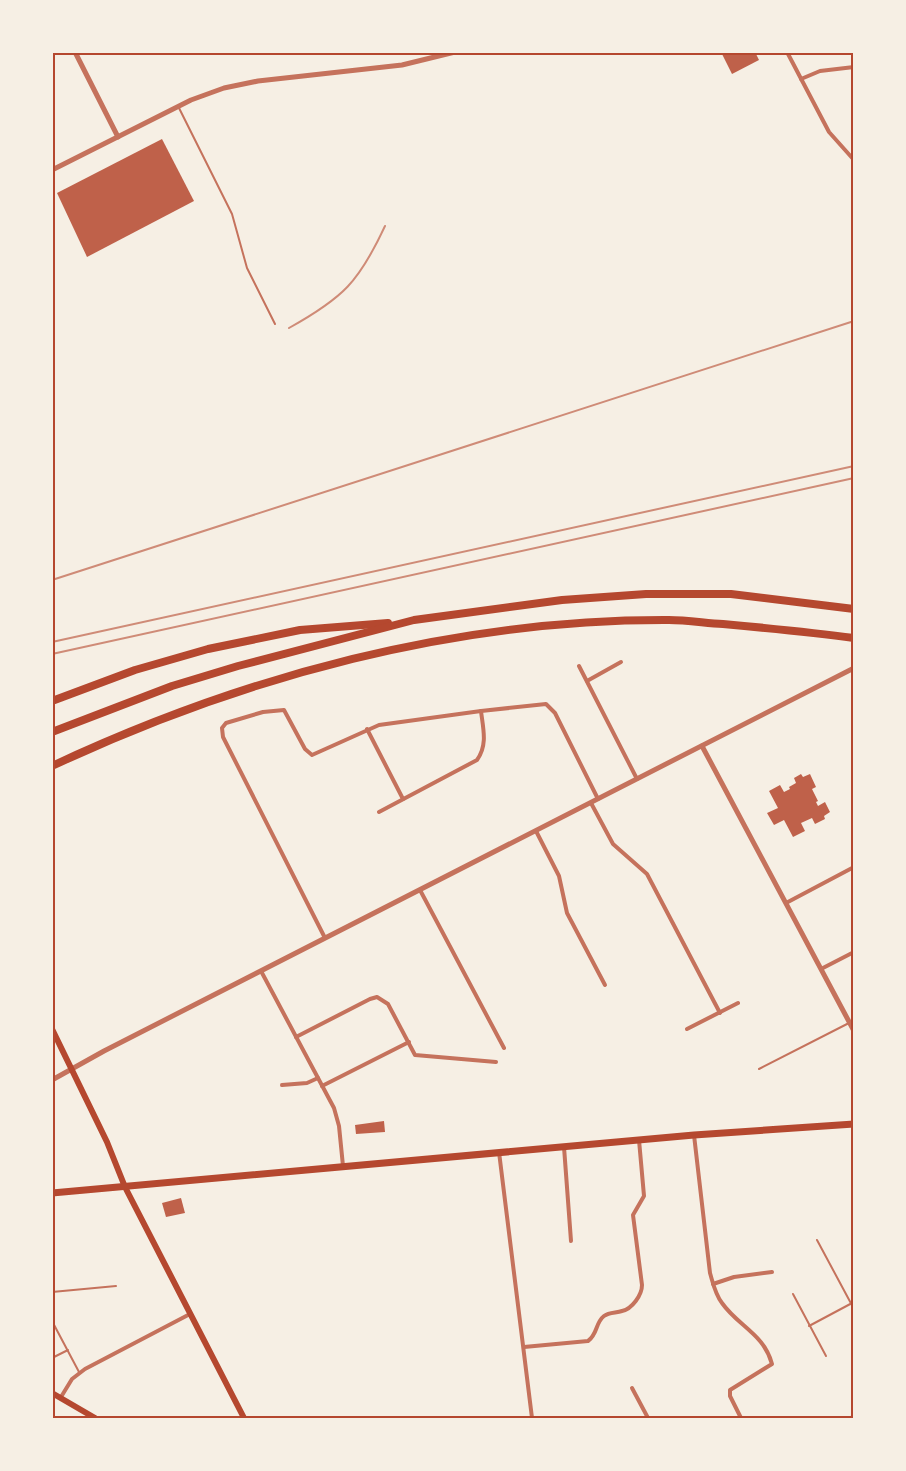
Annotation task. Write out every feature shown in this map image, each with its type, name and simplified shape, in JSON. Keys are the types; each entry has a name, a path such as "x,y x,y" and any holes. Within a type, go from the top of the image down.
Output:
{"highway":[{"path":"52,701 135,670 207,650 300,630 414,620 552,602 646,594 731,594 854,609"},
{"path":"52,732 172,687 238,666 414,620"},
{"path":"52,766 149,724 334,662 450,639 573,624 670,620 795,630 854,638"}],"main road":[{"path":"52,1029 107,1142 125,1187 244,1419"},
{"path":"52,1193 564,1146 854,1124"},
{"path":"52,1393 95,1419"}],"street":[{"path":"75,52 118,137"},
{"path":"52,170 178,106 213,92 246,83 402,65 454,52"},
{"path":"787,52 829,132 854,160"},
{"path":"801,79 820,71 854,67"},
{"path":"587,681 621,662"},
{"path":"579,666 637,779"},
{"path":"52,1080 104,1051 854,668"},
{"path":"325,938 223,737 222,726 226,723 257,713 280,709 285,711 305,749 311,755 367,729 384,724 541,704 549,705 598,799"},
{"path":"379,812 473,764 481,755 484,742 481,711"},
{"path":"367,729 403,799"},
{"path":"702,746 854,1031"},
{"path":"591,803 613,844 646,874 720,1013"},
{"path":"536,831 559,876 567,914 605,985"},
{"path":"786,903 854,867"},
{"path":"420,890 504,1048"},
{"path":"820,969 854,952"},
{"path":"261,971 334,1108 339,1126 343,1166"},
{"path":"296,1037 377,997 388,1004 415,1055 496,1062"},
{"path":"687,1029 738,1003"},
{"path":"322,1086 409,1042"},
{"path":"282,1085 307,1083 318,1078"},
{"path":"694,1135 713,1284 722,1303 762,1344 772,1364 730,1390 730,1396 741,1419"},
{"path":"524,1347 588,1341 595,1335 602,1317 626,1310 641,1293 642,1285 633,1215 644,1196 639,1140"},
{"path":"564,1146 571,1241"},
{"path":"500,1152 532,1419"},
{"path":"713,1284 734,1277 772,1272"},
{"path":"60,1397 72,1379 80,1372 190,1314"},
{"path":"632,1388 648,1419"}],"lane":[{"path":"178,106 232,214 247,268 275,324"},
{"path":"759,1069 849,1023"},
{"path":"817,1240 854,1309"},
{"path":"52,1292 116,1286"},
{"path":"793,1294 826,1356"},
{"path":"810,1326 852,1303"},
{"path":"52,1321 80,1372"},
{"path":"52,1358 68,1350"}],"building":[{"path":"721,52 755,52 759,60 732,74"},
{"path":"162,139 194,201 87,257 57,193"},
{"path":"801,774 803,777 810,774 816,787 812,789 818,806 825,802 830,812 824,816 825,819 815,824 812,818 801,823 805,831 793,837 784,820 774,825 767,813 778,808 769,791 780,785 784,792 790,789 789,787 796,783 794,778"},
{"path":"384,1121 385,1132 356,1134 355,1125"},
{"path":"181,1198 185,1213 166,1217 162,1203"}],"railway":[{"path":"289,328 323,307 348,287 367,261 385,226"},
{"path":"52,580 854,321"},
{"path":"52,642 854,466"},
{"path":"52,654 854,478"}]}
